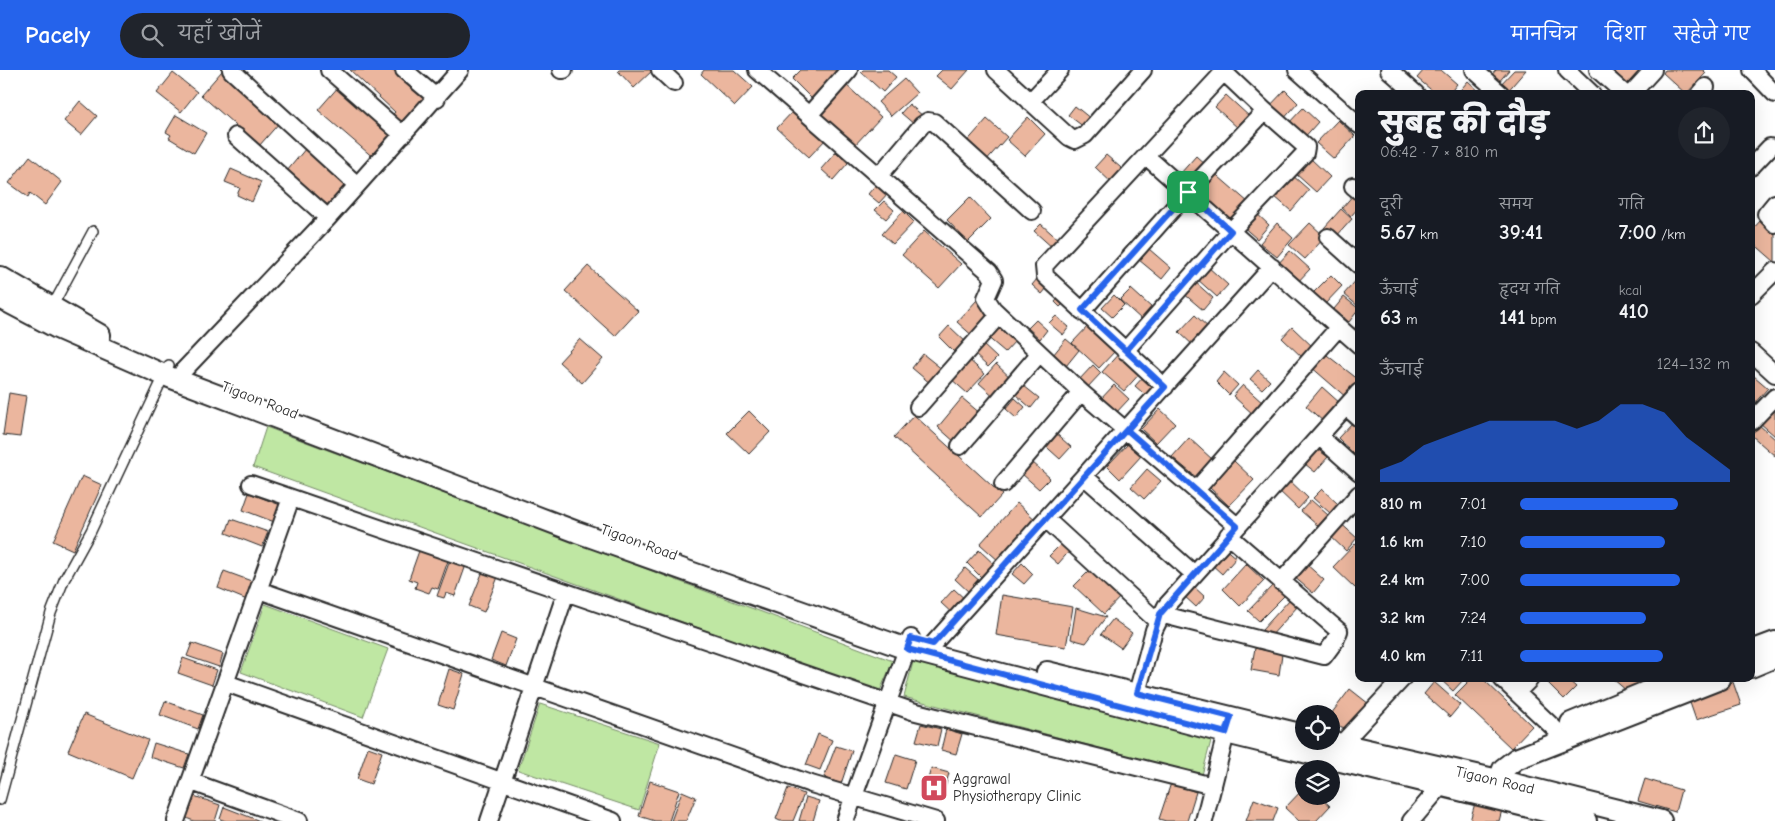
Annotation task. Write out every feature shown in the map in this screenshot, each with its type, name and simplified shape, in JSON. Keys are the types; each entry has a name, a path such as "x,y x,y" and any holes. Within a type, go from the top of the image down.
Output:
{"street":[{"path":"230,70 358,185"},
{"path":"329,70 403,135"},
{"path":"404,70 436,98"},
{"path":"0,298 57,328 172,371 328,218 460,70"},
{"path":"660,70 674,83"},
{"path":"757,70 989,272 994,280 986,301 999,315 1039,354 1196,490 1281,582 1338,631 1335,641 1324,656 1159,618 1047,520"},
{"path":"809,115 849,70"},
{"path":"996,70 1068,137 1078,139 1143,70"},
{"path":"1030,102 1060,70"},
{"path":"1297,70 1355,121"},
{"path":"1389,70 1412,90"},
{"path":"1474,70 1496,90"},
{"path":"1567,70 1588,90"},
{"path":"1598,70 1620,90"},
{"path":"1635,90 1653,70"},
{"path":"1752,70 1775,94"},
{"path":"1126,351 1231,231 1306,150 1306,147 1228,76 1221,75 1044,266 1045,276 1082,310 1126,351 1165,387"},
{"path":"1082,310 1188,192 1265,111"},
{"path":"878,176 922,124 928,121 934,122 1032,211"},
{"path":"236,136 328,218"},
{"path":"1755,163 1770,147"},
{"path":"1146,156 1355,341"},
{"path":"1775,203 1766,214 1775,224"},
{"path":"1328,237 1355,261"},
{"path":"933,644 1047,520 1272,267"},
{"path":"1755,291 1775,271"},
{"name":"Tigaon Road","path":"0,277 105,338 172,371 909,643 933,644 1137,693 1228,725 1295,734"},
{"path":"918,407 999,315"},
{"path":"1196,490 1339,327"},
{"path":"960,446 1039,354"},
{"path":"1755,356 1775,374"},
{"path":"1002,484 1082,392"},
{"path":"1137,693 1159,618 1194,574 1355,397"},
{"path":"1755,418 1775,397"},
{"path":"1346,407 1355,415"},
{"path":"1320,437 1355,468"},
{"path":"1085,477 1194,574"},
{"path":"251,484 912,711 1213,786"},
{"path":"176,821 192,782 291,498"},
{"path":"1281,582 1355,499"},
{"path":"259,590 854,798 929,820"},
{"path":"489,821 566,592"},
{"path":"1755,650 1775,642"},
{"path":"845,821 909,643 1228,725 1295,740"},
{"path":"1755,664 1775,657"},
{"path":"1340,740 1399,682"},
{"path":"1505,682 1556,730"},
{"path":"1517,692 1527,682"},
{"path":"1488,787 1495,759 1556,730 1670,682"},
{"path":"1488,787 1503,769 1516,759 1712,682"},
{"path":"226,683 612,821"},
{"path":"1204,821 1228,725"},
{"path":"1338,750 1441,786 1488,787 1586,821"},
{"name":"Tigaon Road","path":"1340,750 1488,787 1661,821"},
{"path":"192,782 263,815 299,821"},
{"path":"1411,821 1441,786"}],"lane":[{"path":"52,307 93,231"},
{"path":"0,800 51,613 64,580 172,371"}],"green space":[{"path":"266,427 893,661 879,693 253,467"},
{"path":"265,604 388,649 363,717 241,672"},
{"path":"914,658 1212,737 1202,775 904,697"},
{"path":"540,704 660,743 639,810 518,770"}],"building":[{"path":"350,70 398,70 428,98 398,130 388,120 395,112"},
{"path":"619,70 653,70 634,88"},
{"path":"704,70 734,70 753,87 735,106 701,74"},
{"path":"801,70 841,70 812,99 792,79"},
{"path":"863,70 888,70 896,77 883,92 861,72"},
{"path":"942,70 969,70 952,89 936,76"},
{"path":"1424,70 1441,70 1457,84 1452,90 1431,90 1417,78"},
{"path":"1496,70 1509,70 1497,84 1489,78"},
{"path":"1514,70 1526,70 1509,90 1503,90 1499,86"},
{"path":"1613,70 1641,70 1627,84"},
{"path":"1665,70 1703,70 1706,73 1690,90 1682,90 1663,73"},
{"path":"222,71 280,122 259,146 201,95"},
{"path":"173,73 197,92 181,112 157,93"},
{"path":"904,79 917,93 891,116 878,102"},
{"path":"1468,81 1478,90 1460,90"},
{"path":"844,83 881,117 853,147 817,113"},
{"path":"340,85 396,135 375,159 318,110"},
{"path":"1285,90 1298,103 1281,122 1267,109"},
{"path":"1226,95 1250,117 1239,129 1215,107"},
{"path":"80,101 97,116 81,135 64,121"},
{"path":"909,104 923,116 915,125 901,113"},
{"path":"1075,106 1091,119 1084,127 1068,115"},
{"path":"1303,108 1318,122 1302,140 1286,126"},
{"path":"795,109 827,138 809,157 777,128"},
{"path":"176,115 206,133 194,153 169,138 171,135 166,132"},
{"path":"1028,117 1045,134 1025,156 1007,140"},
{"path":"987,119 1007,137 984,163 964,145"},
{"path":"1338,120 1355,136 1334,159 1316,143"},
{"path":"306,148 348,184 329,206 287,171"},
{"path":"836,152 848,163 833,180 821,169"},
{"path":"1106,155 1127,173 1115,186 1095,167"},
{"path":"30,156 62,182 45,205 30,193 28,197 9,183"},
{"path":"1196,156 1207,166 1191,184 1180,174"},
{"path":"1310,158 1330,177 1316,192 1296,174"},
{"path":"231,169 261,182 252,202 237,195 240,188 225,182"},
{"path":"1211,170 1249,203 1233,222 1195,189"},
{"path":"1292,175 1309,190 1291,211 1274,196"},
{"path":"878,182 889,192 879,203 868,194"},
{"path":"1355,195 1355,212 1351,216 1342,208"},
{"path":"970,197 991,219 968,242 947,220"},
{"path":"884,201 894,210 886,219 875,210"},
{"path":"1341,209 1352,219 1335,238 1324,228"},
{"path":"903,211 914,222 893,244 882,234"},
{"path":"1254,211 1269,225 1257,239 1241,225"},
{"path":"1761,220 1775,232 1775,262 1755,244 1755,227"},
{"path":"1277,223 1293,238 1277,257 1260,243"},
{"path":"1310,223 1325,237 1305,259 1289,245"},
{"path":"1041,224 1061,242 1054,249 1034,231"},
{"path":"924,231 961,264 939,288 902,255"},
{"path":"1149,249 1171,268 1162,279 1139,260"},
{"path":"1290,251 1310,269 1295,285 1275,267"},
{"path":"588,266 638,311 615,336 565,291"},
{"path":"1207,266 1228,285 1217,297 1196,278"},
{"path":"1331,275 1342,286 1324,305 1312,294"},
{"path":"1037,279 1047,288 1042,294 1032,285"},
{"path":"1194,281 1213,298 1203,310 1183,293"},
{"path":"1355,282 1355,304 1344,294"},
{"path":"1131,289 1152,308 1142,320 1120,300"},
{"path":"1114,295 1124,305 1112,317 1102,308"},
{"path":"1060,296 1066,301 1060,307 1055,302"},
{"path":"1344,297 1355,306 1355,314 1349,322 1334,309"},
{"path":"977,300 995,316 975,338 957,322"},
{"path":"1195,315 1212,331 1196,348 1179,332"},
{"path":"1056,316 1069,327 1063,335 1049,323"},
{"path":"1036,320 1047,330 1040,339 1028,328"},
{"path":"998,324 1016,340 1005,352 986,336"},
{"path":"1090,324 1117,349 1099,368 1072,343"},
{"path":"949,326 969,345 958,356 939,337"},
{"path":"1292,327 1315,349 1305,360 1282,338"},
{"path":"580,339 603,359 582,383 559,362"},
{"path":"1066,339 1079,350 1062,371 1049,360"},
{"path":"981,343 997,358 988,367 972,352"},
{"path":"1121,351 1142,371 1124,391 1102,372"},
{"path":"1323,352 1355,377 1355,389 1347,398 1310,366"},
{"path":"923,354 943,370 931,384 912,368"},
{"path":"968,359 985,374 967,393 950,378"},
{"path":"996,364 1013,380 996,398 979,383"},
{"path":"1093,365 1101,373 1086,389 1078,381"},
{"path":"1258,370 1270,381 1262,389 1250,379"},
{"path":"1224,372 1238,385 1229,395 1216,382"},
{"path":"1144,376 1160,390 1151,400 1135,386"},
{"path":"1755,377 1768,388 1755,403"},
{"path":"1114,385 1129,399 1114,415 1099,401"},
{"path":"1243,385 1264,404 1254,415 1233,396"},
{"path":"1024,386 1039,398 1031,408 1016,395"},
{"path":"1322,387 1341,404 1325,423 1306,406"},
{"path":"9,393 26,396 20,437 3,435"},
{"path":"962,398 981,414 956,443 938,427"},
{"path":"1015,398 1025,407 1016,418 1006,409"},
{"path":"1775,406 1775,436 1760,423"},
{"path":"1160,409 1175,423 1156,443 1141,429"},
{"path":"749,411 770,432 749,454 727,433"},
{"path":"914,415 1002,495 982,517 894,437"},
{"path":"1353,422 1355,424 1355,455 1338,438"},
{"path":"1759,425 1775,439 1775,456 1755,438 1755,430"},
{"path":"1051,429 1071,447 1060,459 1040,441"},
{"path":"1189,438 1213,460 1197,478 1172,457"},
{"path":"1129,443 1142,455 1120,479 1107,466"},
{"path":"1317,449 1328,457 1315,472 1305,464"},
{"path":"1234,461 1254,480 1229,506 1209,487"},
{"path":"1032,462 1050,478 1039,489 1022,474"},
{"path":"1147,469 1161,481 1144,499 1131,487"},
{"path":"82,476 102,485 73,550 53,541"},
{"path":"1286,477 1308,498 1298,509 1276,488"},
{"path":"1322,489 1338,504 1330,513 1313,498"},
{"path":"249,493 283,506 277,523 243,510"},
{"path":"1311,500 1328,515 1318,526 1301,511"},
{"path":"1017,503 1037,521 1000,562 980,544"},
{"path":"231,519 268,532 262,547 226,533"},
{"path":"1338,521 1355,536 1355,540 1346,551 1327,533"},
{"path":"1065,540 1073,547 1058,564 1049,556"},
{"path":"1355,544 1355,588 1333,567"},
{"path":"1223,547 1236,558 1222,574 1210,563"},
{"path":"420,548 449,558 438,589 432,587 429,593 415,588 417,582 409,579"},
{"path":"979,550 998,568 985,581 967,563"},
{"path":"450,560 466,565 455,596 446,593 444,598 437,596"},
{"path":"1022,563 1033,574 1024,584 1012,574"},
{"path":"1305,563 1324,580 1313,593 1293,576"},
{"path":"1246,564 1264,581 1240,606 1223,589"},
{"path":"1094,566 1123,594 1104,614 1074,586"},
{"path":"965,568 982,583 971,594 955,579"},
{"path":"224,571 254,582 247,600 218,588"},
{"path":"483,571 498,577 484,612 469,606"},
{"path":"1274,584 1285,595 1259,621 1248,611"},
{"path":"1192,585 1205,597 1196,607 1183,595"},
{"path":"954,589 968,602 955,616 941,603"},
{"path":"1002,595 1073,607 1066,647 996,635"},
{"path":"1290,599 1298,606 1270,637 1262,630"},
{"path":"1076,608 1106,617 1086,643 1071,639"},
{"path":"1113,619 1132,633 1121,648 1101,634"},
{"path":"501,633 516,639 506,666 491,660"},
{"path":"192,643 223,654 219,667 187,656"},
{"path":"1255,648 1282,654 1279,675 1251,670"},
{"path":"183,658 217,670 212,685 178,673"},
{"path":"449,669 464,674 453,710 438,705"},
{"path":"1434,682 1460,705 1450,717 1424,694"},
{"path":"1443,682 1461,682 1453,691"},
{"path":"1468,682 1486,682 1532,726 1511,748 1455,695"},
{"path":"1547,682 1570,682 1576,687 1564,699"},
{"path":"1616,682 1646,683 1627,691"},
{"path":"1733,682 1741,705 1696,720 1688,697"},
{"path":"1350,689 1369,704 1349,729 1340,726 1340,705 1338,705"},
{"path":"165,701 203,715 198,729 160,715"},
{"path":"84,714 148,740 132,778 68,751"},
{"path":"921,724 941,729 937,746 916,741"},
{"path":"946,729 962,734 956,754 941,750"},
{"path":"818,734 832,740 820,770 806,765"},
{"path":"154,743 189,754 184,768 150,757"},
{"path":"836,746 852,751 841,784 824,777"},
{"path":"368,747 382,752 371,784 357,779"},
{"path":"896,754 915,760 906,789 886,783"},
{"path":"931,768 949,773 942,799 924,794"},
{"path":"1645,779 1681,790 1675,812 1638,801"},
{"path":"650,781 679,791 669,821 655,821 639,816"},
{"path":"1171,783 1196,792 1187,821 1159,819"},
{"path":"788,788 804,794 793,821 780,821 776,819"},
{"path":"682,791 696,797 686,821 671,821"},
{"path":"194,796 220,805 215,821 194,821 186,818"},
{"path":"806,797 819,801 813,821 799,821"},
{"path":"1295,797 1295,805 1330,806 1316,821 1299,821 1285,808"},
{"path":"1254,799 1278,808 1273,821 1246,821"},
{"path":"1475,803 1502,810 1499,821 1470,821"},
{"path":"224,807 260,821 226,821 220,819"}],"place":[{"name":"Aggrawal Physiotherapy Clinic","path":"934,788"}],"route":[{"path":"1188,192 1082,310 1126,351 1165,387 1127,430 1237,526 1160,614 1137,693 1231,717 1226,733 907,649 911,638 933,644 1057,509 1165,387 1126,351 1231,231 1188,192"}]}
